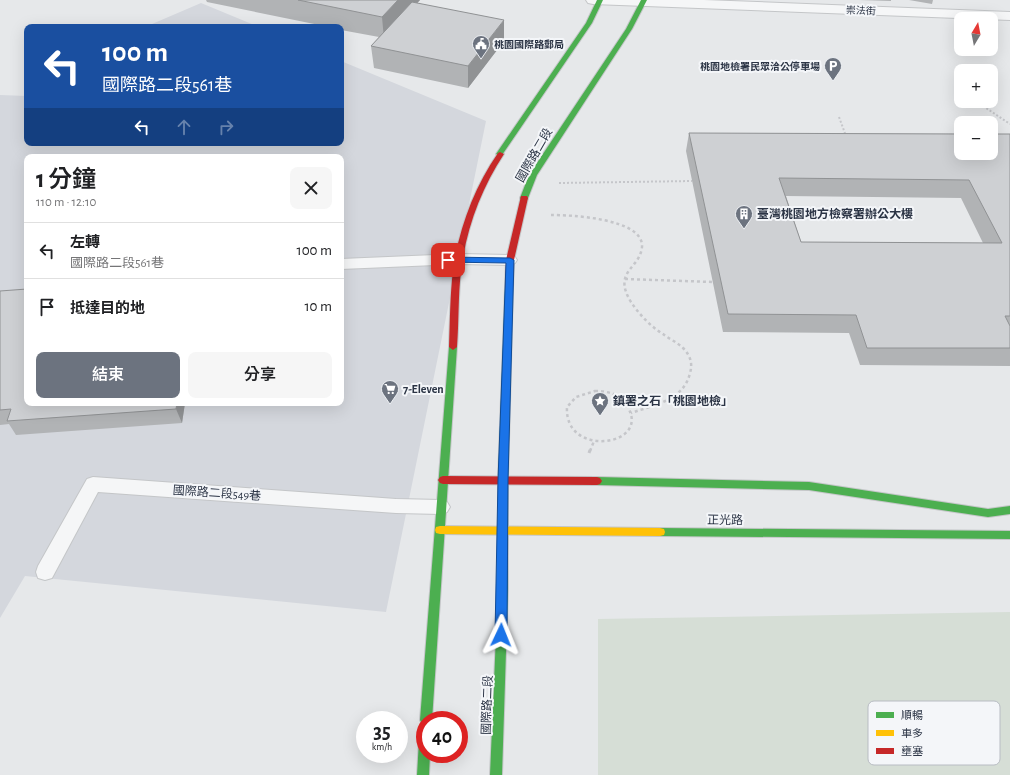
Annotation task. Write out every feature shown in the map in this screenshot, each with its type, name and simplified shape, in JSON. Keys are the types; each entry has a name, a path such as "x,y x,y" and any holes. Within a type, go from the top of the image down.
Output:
{"street":[{"name":"崇法街","path":"597,0 1010,16"},
{"path":"427,711 459,259 473,203 490,168 589,23 597,0"},
{"name":"國際路二段","path":"496,775 503,588 503,480 510,260 522,203 533,175 629,29 643,1"},
{"path":"443,480 809,486 988,513 1010,510"},
{"name":"正光路","path":"440,530 1010,535"},
{"path":"423,775 424,763"}],"lane":[{"path":"344,264 459,259 510,260"},
{"name":"國際路二段549巷","path":"45,572 93,484 396,506 441,507"}],"path":[{"path":"986,108 1010,124"},
{"path":"839,117 847,138"},
{"path":"559,183 692,181"},
{"path":"551,215 588,216 625,227 637,235 641,240 642,246 639,255 627,272 625,279 625,287 629,297 635,307 648,322 688,353 692,363 689,382 676,395 668,400 631,413"},
{"path":"625,279 713,282"},
{"path":"596,391 606,392 617,396 625,402 630,409 632,418 630,426 625,434 616,439 594,441 575,432 569,425 567,410 570,402 585,393 596,391"},
{"path":"589,453 594,441"}],"shaded area":[{"path":"201,3 252,24 152,24"},
{"path":"344,62 486,121 386,612 25,576 0,618 0,95 24,96 24,146 344,146"},
{"path":"1010,612 1010,775 598,775 598,619"}],"building":[{"path":"298,0 398,0 382,17"},
{"path":"412,2 504,20 468,66 371,46"},
{"name":"臺灣桃園地方檢察署辦公大樓","path":"689,133 954,134 954,160 998,160 998,134 1010,134 1010,316 1005,316 1010,326 1010,348 867,348 856,315 728,314","holes":["779,178 969,180 1002,243 801,242"]},
{"path":"24,289 24,406 176,406 176,409 7,421 11,409 0,410 0,291"}],"traffic: fast":[{"path":"500,154 589,23 600,0"},
{"path":"524,198 533,175 629,29 644,0"},
{"path":"496,775 503,589 503,480 509,288"},
{"path":"427,711 453,347"},
{"path":"597,481 809,486 988,513 1010,510"},
{"path":"660,532 1010,535"},
{"path":"423,775 424,763"}],"traffic: slow":[{"path":"440,530 660,532"}],"traffic: jam":[{"path":"453,347 456,280 465,231 479,191 500,154"},
{"path":"509,288 510,260 524,198"},
{"path":"443,480 597,481"}],"place":[{"name":"桃園國際路郵局","path":"481,59"},
{"name":"桃園地檢署民眾洽公停車場","path":"833,81"},
{"name":"臺灣桃園地方檢察署辦公大樓","path":"744,229"},
{"name":"7-Eleven","path":"390,404"},
{"name":"鎮署之石「桃園地檢」","path":"600,416"}],"route":[{"path":"448,260 510,260 503,480 503,588 501,635"}]}
